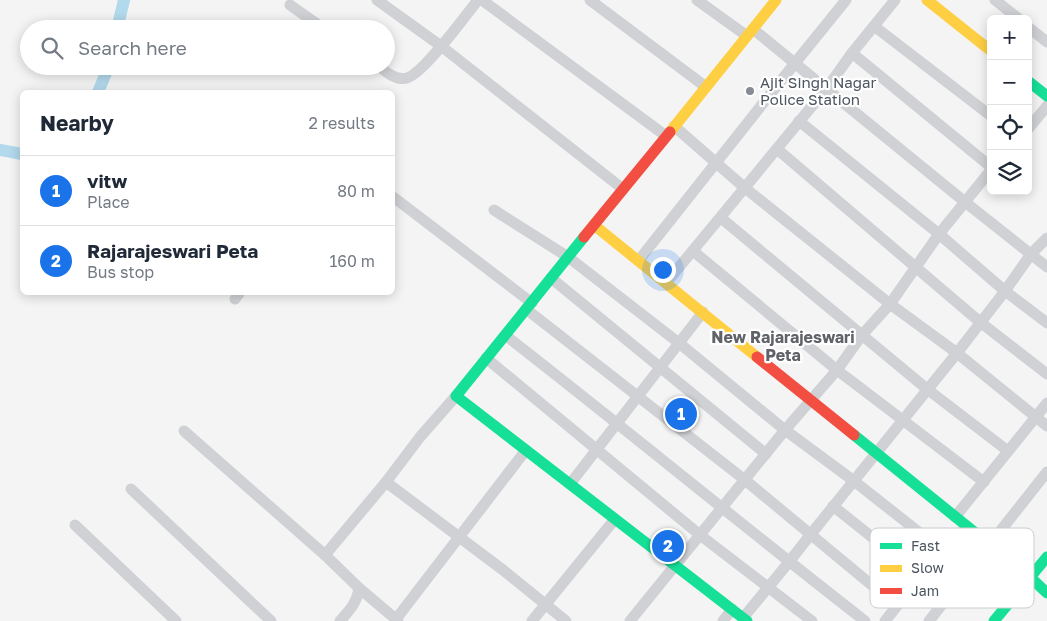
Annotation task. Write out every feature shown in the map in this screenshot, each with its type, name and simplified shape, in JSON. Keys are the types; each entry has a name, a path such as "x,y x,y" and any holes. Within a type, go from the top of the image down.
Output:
{"street":[{"path":"377,0 441,46 624,189"},
{"path":"391,75 406,78 415,74 441,46 478,0"},
{"path":"482,0 666,136"},
{"path":"590,0 706,87"},
{"path":"697,0 750,32 795,63 1047,267"},
{"path":"325,554 386,482 420,437 456,396 776,0"},
{"path":"639,260 846,0"},
{"path":"666,283 827,88 852,52 895,0"},
{"path":"927,0 987,48"},
{"path":"996,0 1013,15"},
{"path":"290,5 311,20"},
{"path":"874,26 987,113"},
{"path":"1032,30 1047,42"},
{"path":"852,52 987,165"},
{"path":"1032,84 1047,96"},
{"path":"1032,124 1047,106"},
{"path":"800,121 939,234 1005,291 1047,322"},
{"path":"674,126 745,188 890,304 957,353 1047,426"},
{"path":"777,149 980,322 1047,374"},
{"path":"630,621 785,430 837,370 862,335 890,304 939,234 987,173"},
{"path":"395,198 745,480 870,583"},
{"path":"494,210 568,257 679,343 785,430 854,480 914,528"},
{"path":"721,218 927,389 1008,451"},
{"path":"594,225 970,528"},
{"path":"456,396 745,619 768,587 957,353 1031,254 1047,238"},
{"path":"694,251 837,370 984,482"},
{"path":"551,278 766,454"},
{"path":"570,484 703,312"},
{"path":"505,335 617,422 722,509 865,621"},
{"path":"486,358 700,535 812,621"},
{"path":"956,517 1047,403"},
{"path":"184,431 325,554 359,588 397,620 526,450"},
{"path":"1003,528 1047,472"},
{"path":"386,482 459,536 566,621"},
{"path":"131,488 271,621"},
{"path":"834,506 870,535"},
{"path":"532,621 615,519"},
{"path":"75,525 176,621"},
{"path":"1034,572 1047,557"},
{"path":"1034,581 1047,593"},
{"path":"340,621 358,598 359,588"},
{"path":"885,621 895,608"},
{"path":"928,621 938,608"},
{"path":"994,621 1005,608"},
{"path":"723,621 732,609"}],"waterway":[{"path":"119,20 124,0"},
{"path":"99,90 105,75"},
{"path":"0,150 20,154"}],"traffic: fast":[{"path":"1032,84 1047,96"},
{"path":"584,237 456,396 747,621"},
{"path":"854,435 969,528"},
{"path":"1034,573 1047,557"},
{"path":"1034,581 1047,593"},
{"path":"994,621 1005,608"}],"traffic: slow":[{"path":"670,132 776,0"},
{"path":"927,0 987,48"},
{"path":"594,225 757,357"}],"traffic: jam":[{"path":"584,237 670,132"},
{"path":"757,357 854,435"}],"place":[{"name":"Ajit Singh Nagar Police Station","path":"750,91"},
{"name":"vitw","path":"681,414"},
{"name":"Rajarajeswari Peta","path":"668,546"}],"district":[{"name":"New Rajarajeswari Peta","path":"783,346"}]}
